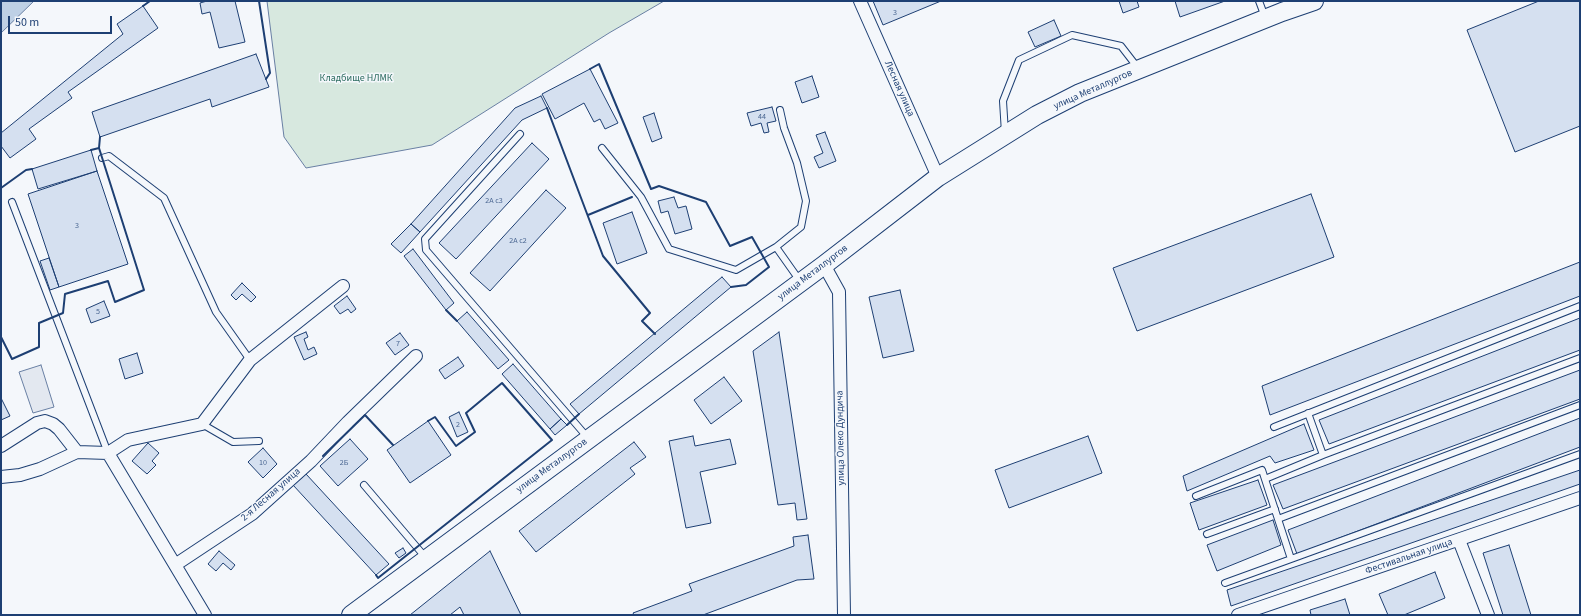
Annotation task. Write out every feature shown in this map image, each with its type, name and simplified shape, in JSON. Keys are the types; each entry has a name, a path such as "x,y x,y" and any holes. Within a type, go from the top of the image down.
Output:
{"main road":[{"name":"улица Металлургов","path":"351,615 426,558 589,440 801,283 938,177 1037,115 1080,93 1266,18 1314,1"}],"street":[{"name":"Лесная улица","path":"860,1 938,177"},
{"name":"улица Олеко Дундича","path":"824,265 839,292 844,615"},
{"path":"1,477 20,476 40,469 77,452 108,453 128,440 202,424 250,360 343,286"},
{"name":"2-я Лесная улица","path":"175,565 252,514 311,461 348,422 416,356"},
{"path":"1,446 37,423 45,421 60,429 77,452"},
{"path":"108,453 204,615"},
{"name":"Фестивальная улица","path":"1238,615 1580,498"},
{"path":"1459,540 1488,615"}],"lane":[{"path":"1259,1 1266,18"},
{"path":"1005,135 1003,102 1019,60 1072,35 1121,46 1139,69"},
{"path":"602,148 641,197 669,249 736,270 776,247 801,227 806,201 797,163 784,128 780,110"},
{"path":"520,134 425,239 426,250 589,440"},
{"path":"102,158 109,156 164,198 216,312 250,360"},
{"path":"12,202 108,453"},
{"path":"776,247 801,283"},
{"path":"1274,427 1580,306"},
{"path":"1265,479 1323,455 1580,358"},
{"path":"1278,519 1580,405"},
{"path":"1308,413 1323,455"},
{"path":"202,424 233,442 259,441"},
{"path":"1225,583 1580,454"},
{"path":"1196,496 1262,470 1291,559"},
{"path":"364,485 426,558"},
{"path":"1207,534 1275,509"}],"green space":[{"name":"Кладбище НЛМК","path":"267,1 664,1 609,33 432,145 306,168 284,137"}],"shaded area":[{"path":"41,365 54,407 33,413 19,372"}],"water":[{"path":"1,1 34,1 1,33"}],"building":[{"path":"207,1 235,1 245,42 219,48 210,12 202,14 200,3"},
{"path":"873,1 941,1 883,25"},
{"path":"1119,1 1137,1 1139,7 1123,13"},
{"path":"1175,1 1225,1 1180,17"},
{"path":"1539,1 1580,1 1580,126 1515,152 1467,30"},
{"path":"143,6 158,28 68,92 72,98 29,129 36,139 10,158 1,146 1,133 123,34 117,24"},
{"path":"1054,20 1061,36 1035,47 1028,32"},
{"path":"256,54 269,87 212,107 210,99 100,137 92,112"},
{"path":"590,69 618,123 605,129 600,119 594,122 584,103 555,119 542,94"},
{"path":"812,76 819,97 802,103 795,82"},
{"path":"541,96 547,108 522,120 420,232 411,224 515,108"},
{"path":"772,107 776,121 767,123 769,132 764,133 761,123 751,126 747,113"},
{"path":"654,113 662,138 652,142 643,117"},
{"path":"825,132 836,161 819,168 814,157 823,153 816,135"},
{"path":"532,143 549,159 456,259 439,243"},
{"path":"91,150 97,171 38,189 32,169"},
{"path":"97,171 128,264 59,287 28,194"},
{"path":"546,190 566,208 490,291 470,273"},
{"path":"1311,194 1334,257 1137,331 1113,268"},
{"path":"674,197 678,208 686,206 692,229 675,234 668,211 661,213 658,201"},
{"path":"632,212 647,253 617,264 603,223"},
{"path":"411,224 420,232 401,253 391,244"},
{"path":"413,249 454,303 446,310 404,256"},
{"path":"49,258 59,287 50,290 40,261"},
{"path":"1580,262 1580,296 1270,415 1262,386"},
{"path":"722,277 731,287 579,414 570,404"},
{"path":"242,283 256,297 251,302 242,294 236,300 231,295"},
{"path":"900,290 914,351 883,358 869,297"},
{"path":"347,296 356,309 351,313 348,309 340,314 334,306"},
{"path":"104,301 110,316 91,323 86,309"},
{"path":"467,312 509,360 498,369 457,321"},
{"path":"1580,318 1580,350 1329,444 1319,420"},
{"path":"306,332 308,337 304,339 308,350 314,347 317,354 304,360 294,337"},
{"path":"779,332 807,519 797,520 795,503 778,505 753,351"},
{"path":"400,333 409,345 395,355 386,343"},
{"path":"137,353 143,373 125,379 119,359"},
{"path":"458,357 464,366 445,379 439,370"},
{"path":"513,364 561,419 550,429 502,374"},
{"path":"1580,370 1580,399 1283,509 1273,485"},
{"path":"724,377 742,401 711,424 694,400"},
{"path":"1,398 10,416 1,420"},
{"path":"459,412 468,432 457,437 449,417"},
{"path":"1580,418 1580,447 1297,554 1288,530"},
{"path":"561,419 567,425 555,435 550,429"},
{"path":"428,421 451,455 410,483 387,450"},
{"path":"1304,424 1314,450 1275,463 1270,456 1187,491 1183,476"},
{"path":"693,436 695,446 730,439 736,464 700,472 711,523 686,528 669,441"},
{"path":"1088,436 1102,473 1009,508 995,470"},
{"path":"350,439 368,459 338,486 320,466"},
{"path":"634,442 646,457 630,468 635,474 536,552 519,531"},
{"path":"148,443 159,453 152,461 156,465 147,474 132,461"},
{"path":"263,448 277,464 263,478 248,462"},
{"path":"1580,470 1580,484 1231,606 1227,590"},
{"path":"306,474 389,564 376,575 293,485"},
{"path":"1258,480 1267,505 1199,530 1190,503"},
{"path":"1273,520 1281,545 1217,571 1207,545"},
{"path":"808,535 814,579 797,580 703,615 634,615 633,613 692,591 689,584 794,546 793,537"},
{"path":"1509,545 1531,615 1503,615 1483,553"},
{"path":"403,548 406,553 399,558 395,553"},
{"path":"219,551 235,565 231,570 223,563 216,571 208,564"},
{"path":"490,551 521,615 464,615 460,607 450,615 410,615"},
{"path":"1435,572 1445,598 1404,615 1388,615 1379,594"},
{"path":"1345,599 1350,615 1311,615 1310,610"}],"wall":[{"path":"143,6 150,1"},
{"path":"259,1 270,73 266,79"},
{"path":"590,69 599,64 651,189 659,186 706,202 730,246 752,237 769,267 746,285 731,287"},
{"path":"547,108 603,256 650,313 642,321 655,334"},
{"path":"99,148 100,137"},
{"path":"1,337 12,359 39,347 39,323 63,313 65,294 108,281 115,302 144,290 99,148 91,150"},
{"path":"1,188 26,170 32,169"},
{"path":"588,215 632,197"},
{"path":"446,310 457,321"},
{"path":"376,575 378,578 552,440 502,383 466,413 475,432 456,446 435,417 428,421"},
{"path":"567,425 579,414"},
{"path":"323,456 365,415 393,445"}]}
